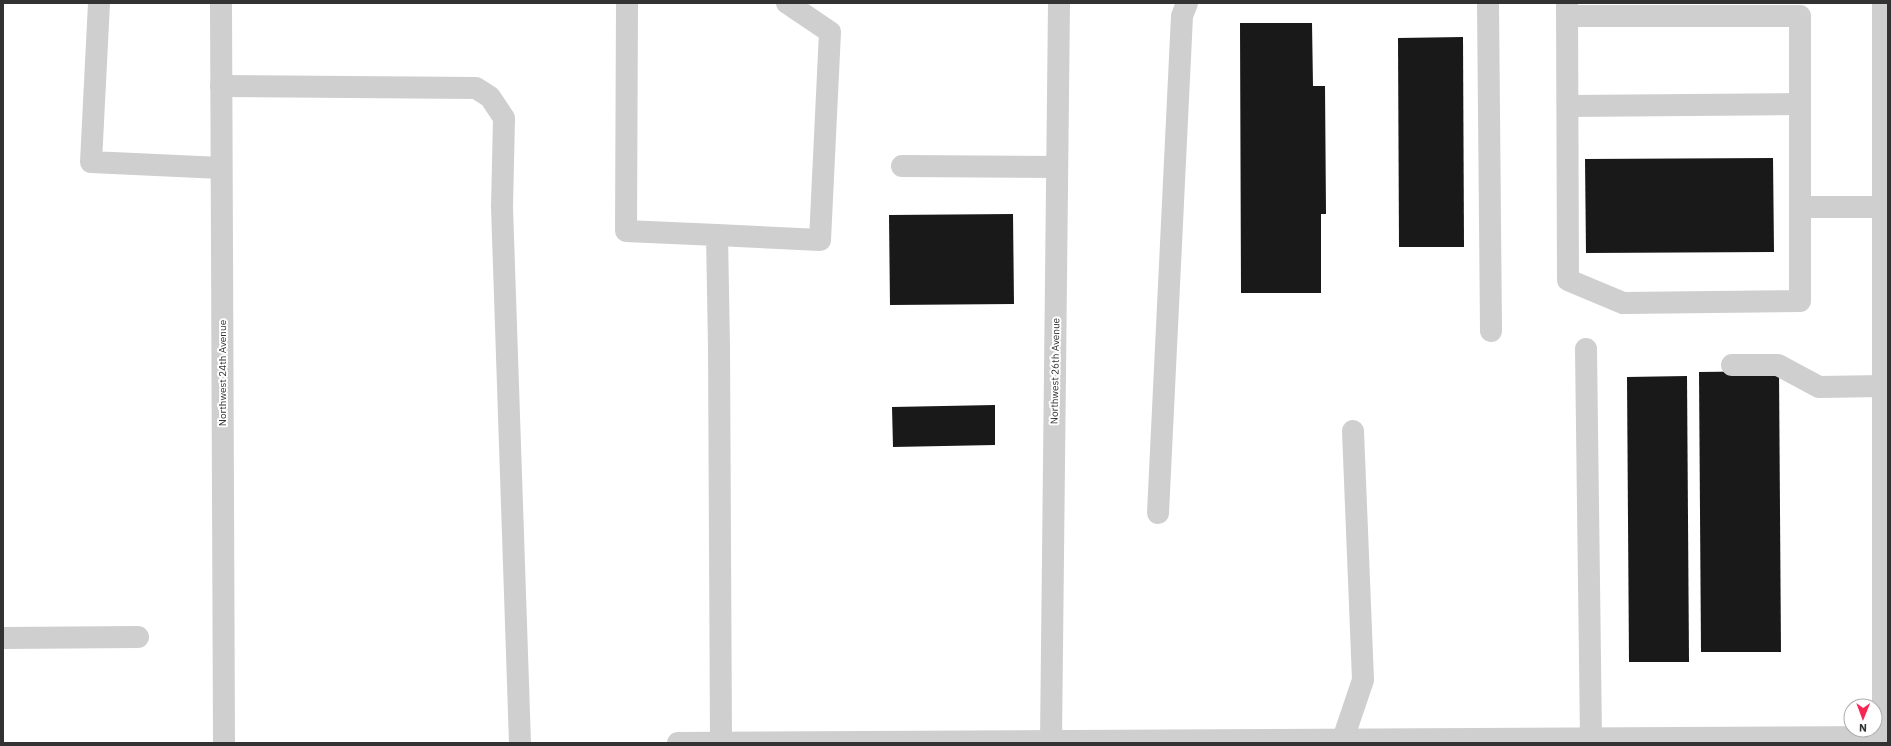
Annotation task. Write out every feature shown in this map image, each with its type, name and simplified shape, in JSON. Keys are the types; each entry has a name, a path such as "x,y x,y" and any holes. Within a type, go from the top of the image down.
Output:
{"street":[{"path":"99,3 91,162 221,168"},
{"name":"Northwest 24th Avenue","path":"221,3 224,743"},
{"path":"626,3 626,232 820,240 830,32 787,3"},
{"name":"Northwest 26th Avenue","path":"1051,740 1059,3"},
{"path":"1158,513 1182,16 1187,3"},
{"path":"1488,3 1491,331"},
{"path":"678,743 1591,738 1884,740 1886,558 1883,386 1884,3"},
{"path":"1567,10 1800,16 1800,104 1800,301 1623,303 1568,280 1567,10"},
{"path":"221,86 476,88 490,97 504,118 502,207 520,743"},
{"path":"1568,106 1800,104"},
{"path":"902,166 1057,167"},
{"path":"1800,207 1883,207"},
{"path":"717,235 721,742"},
{"path":"1586,349 1591,738"},
{"path":"1732,365 1778,365 1819,387 1883,386"},
{"path":"1343,739 1363,680 1353,431"},
{"path":"3,638 138,637"}],"building":[{"path":"1240,23 1312,23 1313,86 1325,86 1326,214 1321,214 1321,293 1241,293"},
{"path":"1463,37 1464,247 1399,247 1398,38"},
{"path":"1773,158 1774,252 1586,253 1585,159"},
{"path":"1013,214 1014,304 890,305 889,215"},
{"path":"1779,371 1781,652 1701,652 1699,372"},
{"path":"1687,376 1689,662 1629,662 1627,377"},
{"path":"995,405 995,445 893,447 892,407"}]}
